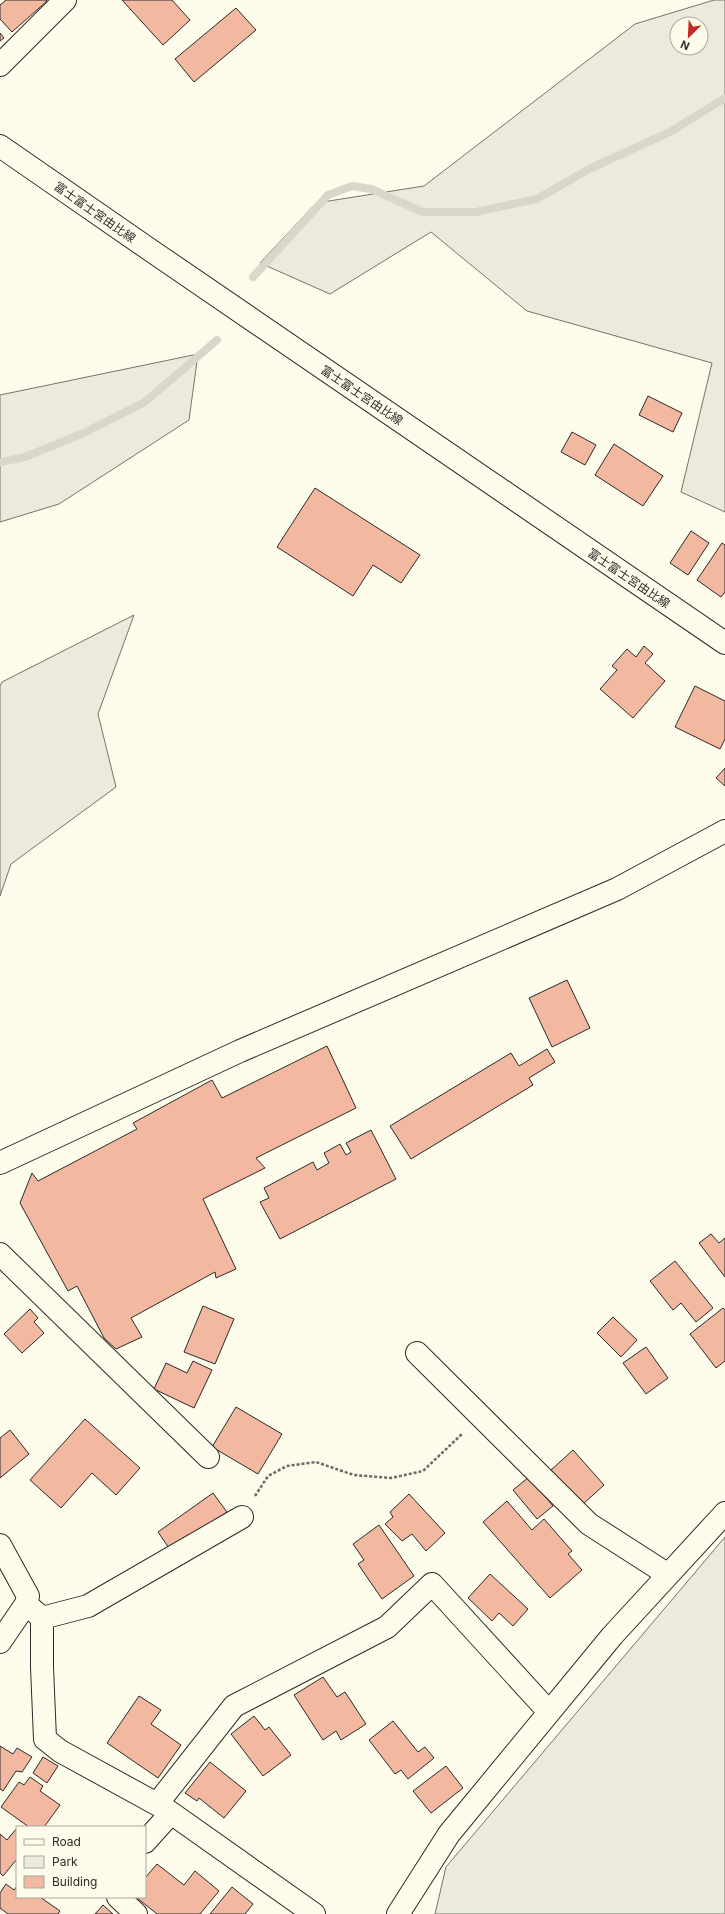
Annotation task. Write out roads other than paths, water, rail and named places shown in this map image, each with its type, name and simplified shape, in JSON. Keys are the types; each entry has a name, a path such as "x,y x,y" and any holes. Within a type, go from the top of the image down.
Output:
{"street":[{"path":"0,65 65,0"},
{"name":"富士富士宮由比線","path":"1,149 725,642"},
{"path":"0,1164 240,1051 617,890 725,831"},
{"path":"0,1254 208,1457"},
{"path":"417,1353 589,1524 667,1574"},
{"path":"398,1914 449,1834 612,1636 667,1574 725,1513"},
{"path":"42,1618 88,1606 242,1517"},
{"path":"0,1545 28,1596 26,1604 0,1642"},
{"path":"146,1840 164,1808 234,1706 387,1627 432,1584 549,1712"},
{"path":"26,1604 42,1618 44,1739 60,1751 164,1808 314,1914"},
{"path":"119,1898 136,1914"}],"waterway":[{"path":"253,277 328,195 352,186 371,189 423,212 476,212 537,199 589,169 670,132 725,98"},
{"path":"0,462 25,457 84,433 145,402 217,340"}]}
